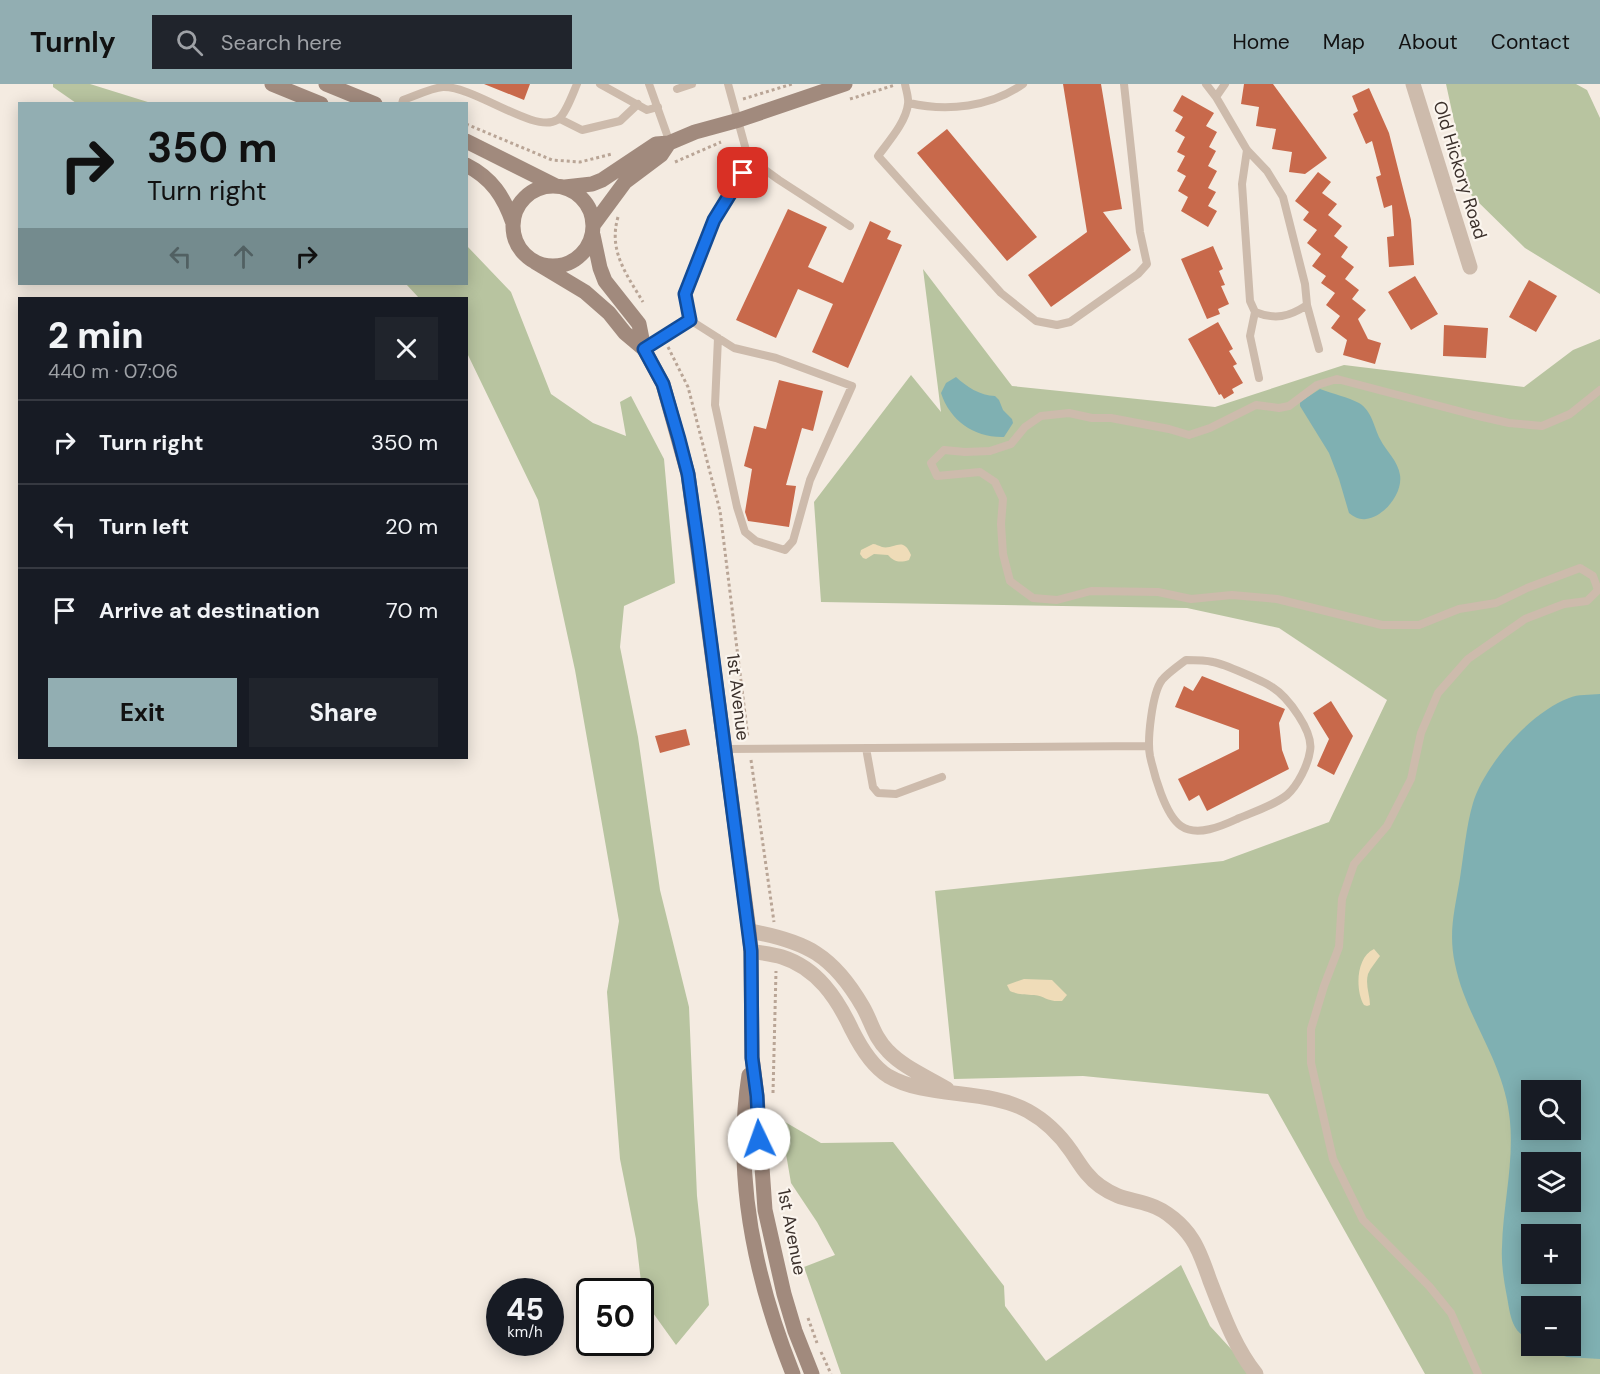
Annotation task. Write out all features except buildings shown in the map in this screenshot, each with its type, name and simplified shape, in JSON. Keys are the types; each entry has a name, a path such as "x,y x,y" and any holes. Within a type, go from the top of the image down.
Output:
{"main road":[{"path":"272,84 316,102"},
{"path":"326,84 370,102"},
{"path":"670,143 661,155 625,182 613,195 593,229 588,247 570,263 546,266 525,255 518,246 513,235 516,211 522,200 532,192 544,187 602,180 656,144 670,143 694,132 741,127 845,84"},
{"path":"468,142 576,193 585,201 591,212 593,229"},
{"path":"468,166 484,175 494,186 503,198 513,223"},
{"name":"1st Avenue","path":"593,229 600,268 605,281 639,324 644,349 663,384 688,474 751,951 752,1058 765,1210 784,1294 795,1331 812,1374"},
{"name":"1st Avenue","path":"535,262 585,292 644,349"},
{"name":"1st Avenue","path":"752,1058 745,1101 744,1179 759,1272 777,1334 793,1374"}],"street":[{"name":"Old Hickory Road","path":"1413,84 1470,267"},
{"path":"748,931 781,937 802,945 820,956 838,972 854,992 866,1011 872,1028 890,1053 952,1092"},
{"path":"751,951 782,957 799,964 815,975 842,1008 857,1041 886,1075 907,1085 1010,1103 1027,1110 1059,1134 1083,1170 1097,1184 1128,1200 1151,1205 1181,1225 1193,1239 1231,1334 1256,1374"}],"lane":[{"path":"402,102 443,87 467,87 537,122 550,123 560,119 577,84"},
{"path":"600,84 647,110 658,107"},
{"path":"649,84 670,143"},
{"path":"677,89 692,84"},
{"path":"728,84 746,150 761,167 850,226"},
{"path":"905,84 909,103 895,133 878,156 1001,293 1036,321 1057,325 1070,322 1138,274 1147,264 1140,232 1124,84"},
{"path":"909,103 925,107 961,107 988,102 1023,84"},
{"path":"1206,84 1247,150 1267,171 1282,197 1319,349"},
{"path":"1216,98 1225,84"},
{"path":"560,119 582,130 620,121 638,104"},
{"path":"1247,150 1242,183 1250,300 1255,312 1250,336 1259,378"},
{"path":"717,338 715,405 737,507 745,532 756,541 785,550 793,541 810,480 852,386 776,358 734,348 690,320 685,294 714,220 753,158"},
{"path":"1255,312 1268,318 1294,314 1307,305"},
{"path":"644,349 690,320"},
{"path":"1478,1374 1451,1313 1429,1286 1363,1220 1333,1159 1311,1063 1311,1029 1339,947 1342,899 1354,864 1387,826 1411,779 1421,733 1438,693 1468,659 1525,619 1564,603 1587,601 1598,590 1593,576 1580,568 1527,588 1496,603 1459,609 1419,625 1382,625 1277,599 1232,595 1191,598 1158,592 1091,591 1057,600 1033,598 1010,581 1003,554 1001,524 1004,499 995,482 980,472 936,476 931,463 944,450 990,451 1011,444 1025,427 1041,416 1069,413 1092,418 1111,418 1189,435 1210,428 1256,405 1279,408 1289,406 1317,385 1337,380 1500,421 1542,426 1570,414 1600,390"},
{"path":"1186,660 1214,662 1272,687 1286,698 1299,717 1308,735 1311,750 1295,786 1286,796 1221,826 1200,830 1188,829 1180,825 1172,816 1160,789 1148,746 1156,690 1162,680 1186,660"},
{"path":"725,749 1148,746"},
{"path":"866,748 873,787 878,793 896,794 942,777"}],"path":[{"path":"734,102 792,84"},
{"path":"468,125 552,160 580,162 595,160"},
{"path":"669,167 741,127"}],"green space":[{"path":"53,84 90,84 148,102 75,102 53,87"},
{"path":"1446,84 1576,84 1587,90 1600,118 1600,294 1525,248 1470,194"},
{"path":"468,247 511,292 551,394 593,423 626,436 620,402 631,396 664,459 675,583 624,606 620,647 638,737 660,890 689,1007 697,1196 709,1305 676,1345 654,1314 654,1278 641,1278 636,1239 620,1159 607,992 619,921 575,670 538,500 468,355 468,297 418,297 407,285 468,285"},
{"path":"923,269 1012,386 1215,407 1344,365 1524,387 1573,350 1600,339 1600,1374 1425,1374 1268,1094 1083,1076 954,1079 935,891 1223,861 1329,822 1387,700 1279,628 1187,608 821,602 814,502 911,375 941,412"},
{"path":"780,1119 821,1143 893,1142 1004,1286 1005,1306 1046,1361 1181,1265 1210,1326 1254,1374 841,1374 804,1267 835,1255 817,1222 791,1183"}],"sand":[{"path":"873,544 886,547 901,544 908,549 911,555 909,560 903,561 897,561 888,555 874,554 866,559 863,558 860,554 861,550"},
{"path":"1374,949 1380,956 1368,974 1370,1005 1367,1006 1364,1005 1359,991 1359,974 1364,959"},
{"path":"1024,979 1052,980 1067,995 1062,1001 1057,1001 1010,991 1007,985"}],"water":[{"path":"956,377 974,390 995,396 999,400 1013,423 1004,437 993,437 974,431 965,426 951,412 941,393 946,383"},
{"path":"1320,389 1363,406 1370,415 1382,443 1397,465 1400,482 1395,496 1385,509 1373,517 1362,519 1349,513 1329,453 1300,406 1300,402"},
{"path":"1600,694 1600,1359 1564,1356 1581,1356 1581,1296 1521,1296 1521,1335 1512,1320 1502,1260 1511,1153 1507,1100 1501,1079 1460,984 1452,941 1454,910 1469,821 1479,788 1499,756 1525,727 1554,705 1580,695"}],"route":[{"path":"743,173 714,220 685,294 690,320 644,349 663,384 688,474 751,951 752,1058 759,1139"}]}
